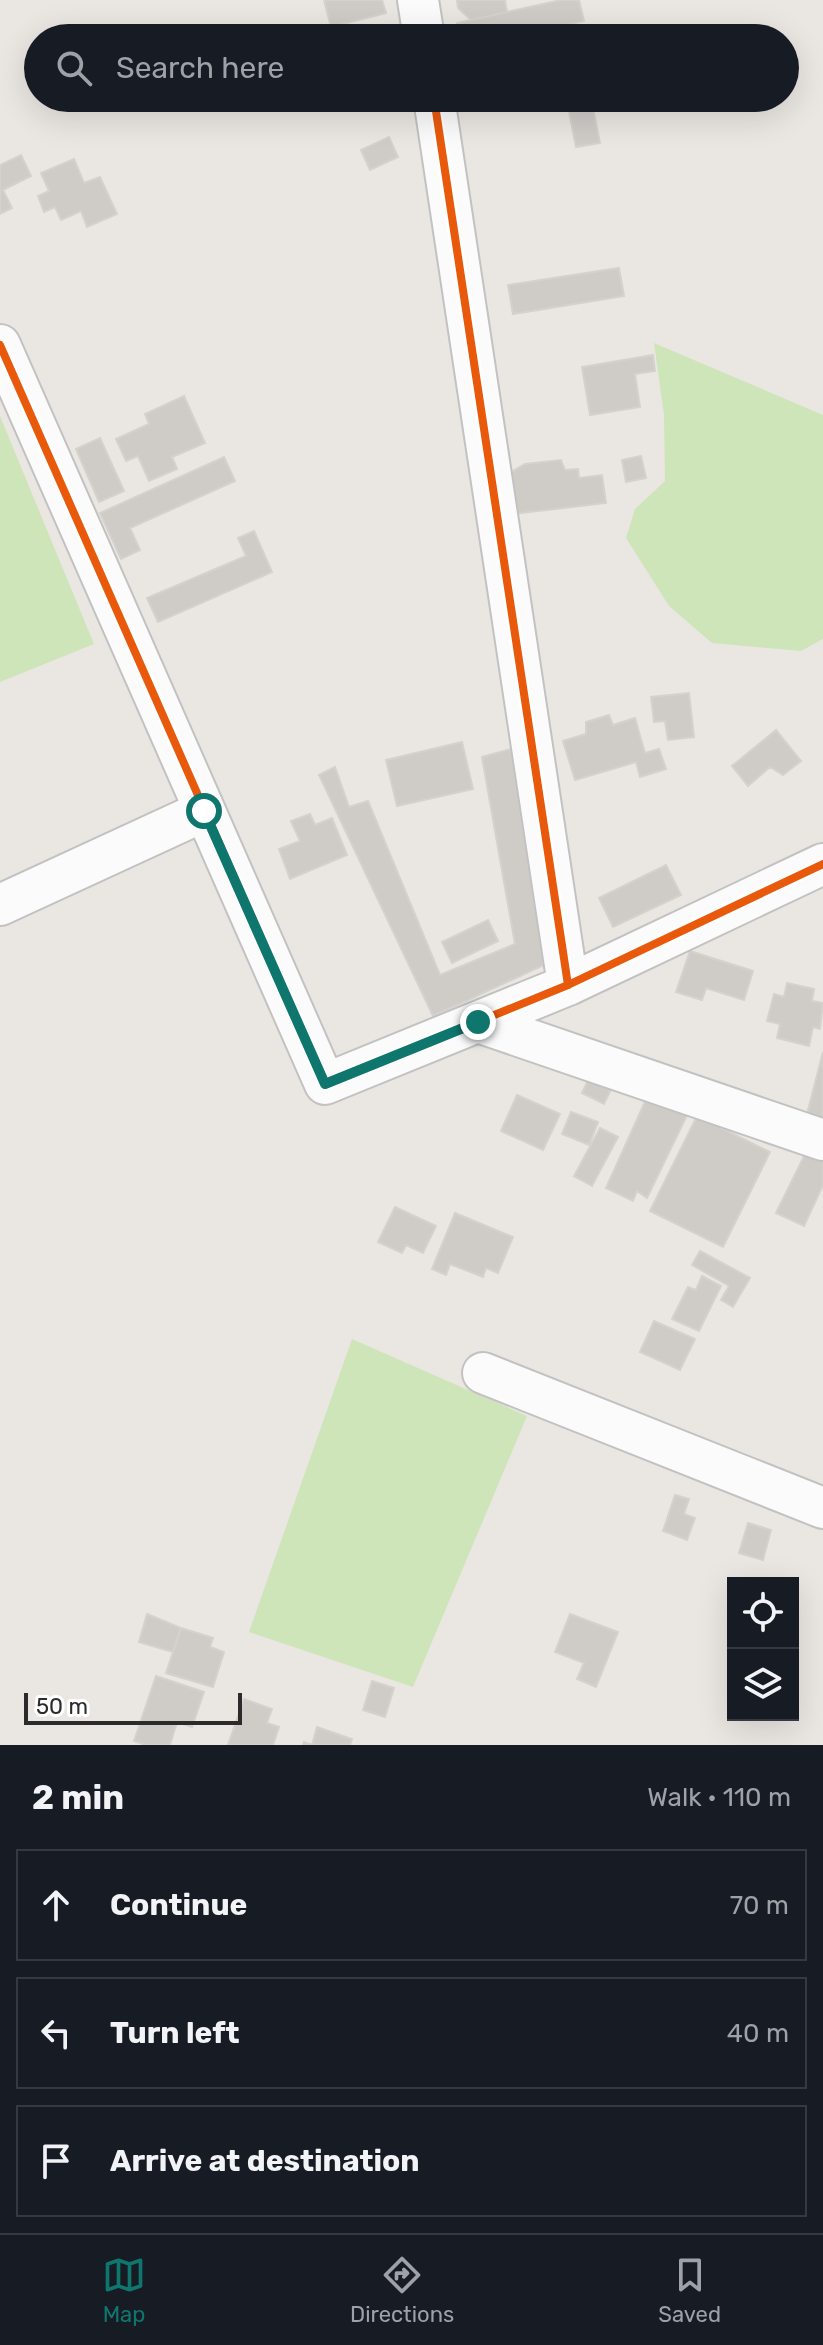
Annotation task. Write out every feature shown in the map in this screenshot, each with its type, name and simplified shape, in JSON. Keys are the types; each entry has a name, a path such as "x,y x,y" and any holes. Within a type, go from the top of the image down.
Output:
{"street":[{"path":"418,0 422,24"},
{"path":"436,112 568,985"},
{"path":"0,345 325,1084 568,985 823,864"},
{"path":"0,905 204,811"},
{"path":"478,1022 823,1140"},
{"path":"483,1373 823,1508"}],"green space":[{"path":"654,343 823,415 823,639 801,651 712,643 669,606 626,538 635,509 665,481 664,415"},
{"path":"0,416 94,644 0,682"},
{"path":"352,1339 527,1416 413,1687 249,1632"}],"building":[{"path":"324,0 382,0 386,13 343,24 330,24"},
{"path":"457,0 505,0 507,12 471,20 458,8"},
{"path":"561,0 579,0 584,21 571,24 457,23"},
{"path":"569,112 594,112 600,143 576,147"},
{"path":"389,137 398,157 370,170 361,150"},
{"path":"21,155 31,176 3,190 12,208 0,214 0,165"},
{"path":"74,159 84,183 100,177 117,214 87,227 81,211 61,220 55,207 44,212 38,196 49,191 41,173"},
{"path":"619,268 624,296 513,314 508,285"},
{"path":"653,355 655,371 635,374 640,407 590,415 582,367"},
{"path":"184,396 205,443 172,457 177,469 149,481 138,456 126,461 116,439 149,424 145,414"},
{"path":"100,438 124,491 99,502 76,449"},
{"path":"641,456 646,478 626,482 622,460"},
{"path":"224,457 235,481 130,528 140,550 121,559 100,513"},
{"path":"561,460 565,470 578,469 579,478 602,475 606,503 513,514 508,474 525,464"},
{"path":"254,531 272,572 158,622 147,598 246,556 238,538"},
{"path":"689,693 694,737 668,740 665,721 654,722 651,697"},
{"path":"609,715 613,725 635,718 645,753 659,749 666,769 640,777 636,762 575,780 563,741 586,734 586,722"},
{"path":"776,730 801,761 783,775 770,767 748,786 732,766"},
{"path":"462,742 473,789 397,806 386,760"},
{"path":"511,749 544,965 433,1016 319,775 335,767 349,807 368,801 440,975 515,944 482,757"},
{"path":"310,814 315,825 332,818 347,855 290,879 279,849 300,841 291,821"},
{"path":"666,865 681,895 613,927 599,898"},
{"path":"488,920 498,941 452,963 442,942"},
{"path":"690,951 753,971 744,1000 706,988 702,1000 676,992"},
{"path":"787,983 814,989 812,1001 823,1003 820,1029 813,1027 809,1046 777,1038 780,1024 767,1021 774,994 784,997"},
{"path":"823,1052 823,1122 806,1118"},
{"path":"591,1074 613,1085 604,1104 582,1093"},
{"path":"517,1095 560,1114 543,1150 501,1131"},
{"path":"648,1095 689,1111 647,1198 637,1191 633,1201 606,1188"},
{"path":"571,1112 598,1122 589,1145 562,1134"},
{"path":"697,1116 770,1152 723,1247 650,1211"},
{"path":"600,1128 618,1137 592,1186 574,1176"},
{"path":"808,1148 823,1155 823,1185 804,1226 776,1213"},
{"path":"395,1207 436,1226 423,1253 406,1245 402,1253 378,1242"},
{"path":"455,1213 513,1237 498,1273 486,1268 483,1277 450,1264 446,1275 432,1269"},
{"path":"700,1251 750,1278 733,1307 721,1300 729,1286 692,1265"},
{"path":"702,1276 721,1286 699,1331 672,1319 688,1287 696,1290"},
{"path":"654,1321 695,1339 680,1370 640,1352"},
{"path":"675,1495 689,1499 684,1514 695,1518 687,1540 663,1531"},
{"path":"748,1523 771,1530 763,1560 739,1553"},
{"path":"147,1614 181,1628 173,1652 139,1642"},
{"path":"570,1614 618,1632 596,1687 577,1679 584,1663 555,1652"},
{"path":"181,1628 213,1638 210,1647 224,1652 213,1687 166,1673"},
{"path":"156,1676 204,1692 192,1727 177,1722 170,1745 146,1745 134,1741"},
{"path":"372,1681 394,1688 385,1717 363,1710"},
{"path":"244,1699 272,1709 267,1723 279,1727 273,1745 228,1745"},
{"path":"317,1727 352,1739 350,1745 312,1745"}],"cycle path":[{"path":"436,112 568,985"},
{"path":"0,345 325,1084 568,985 823,864"}],"route":[{"path":"204,811 325,1084 478,1022"}]}
